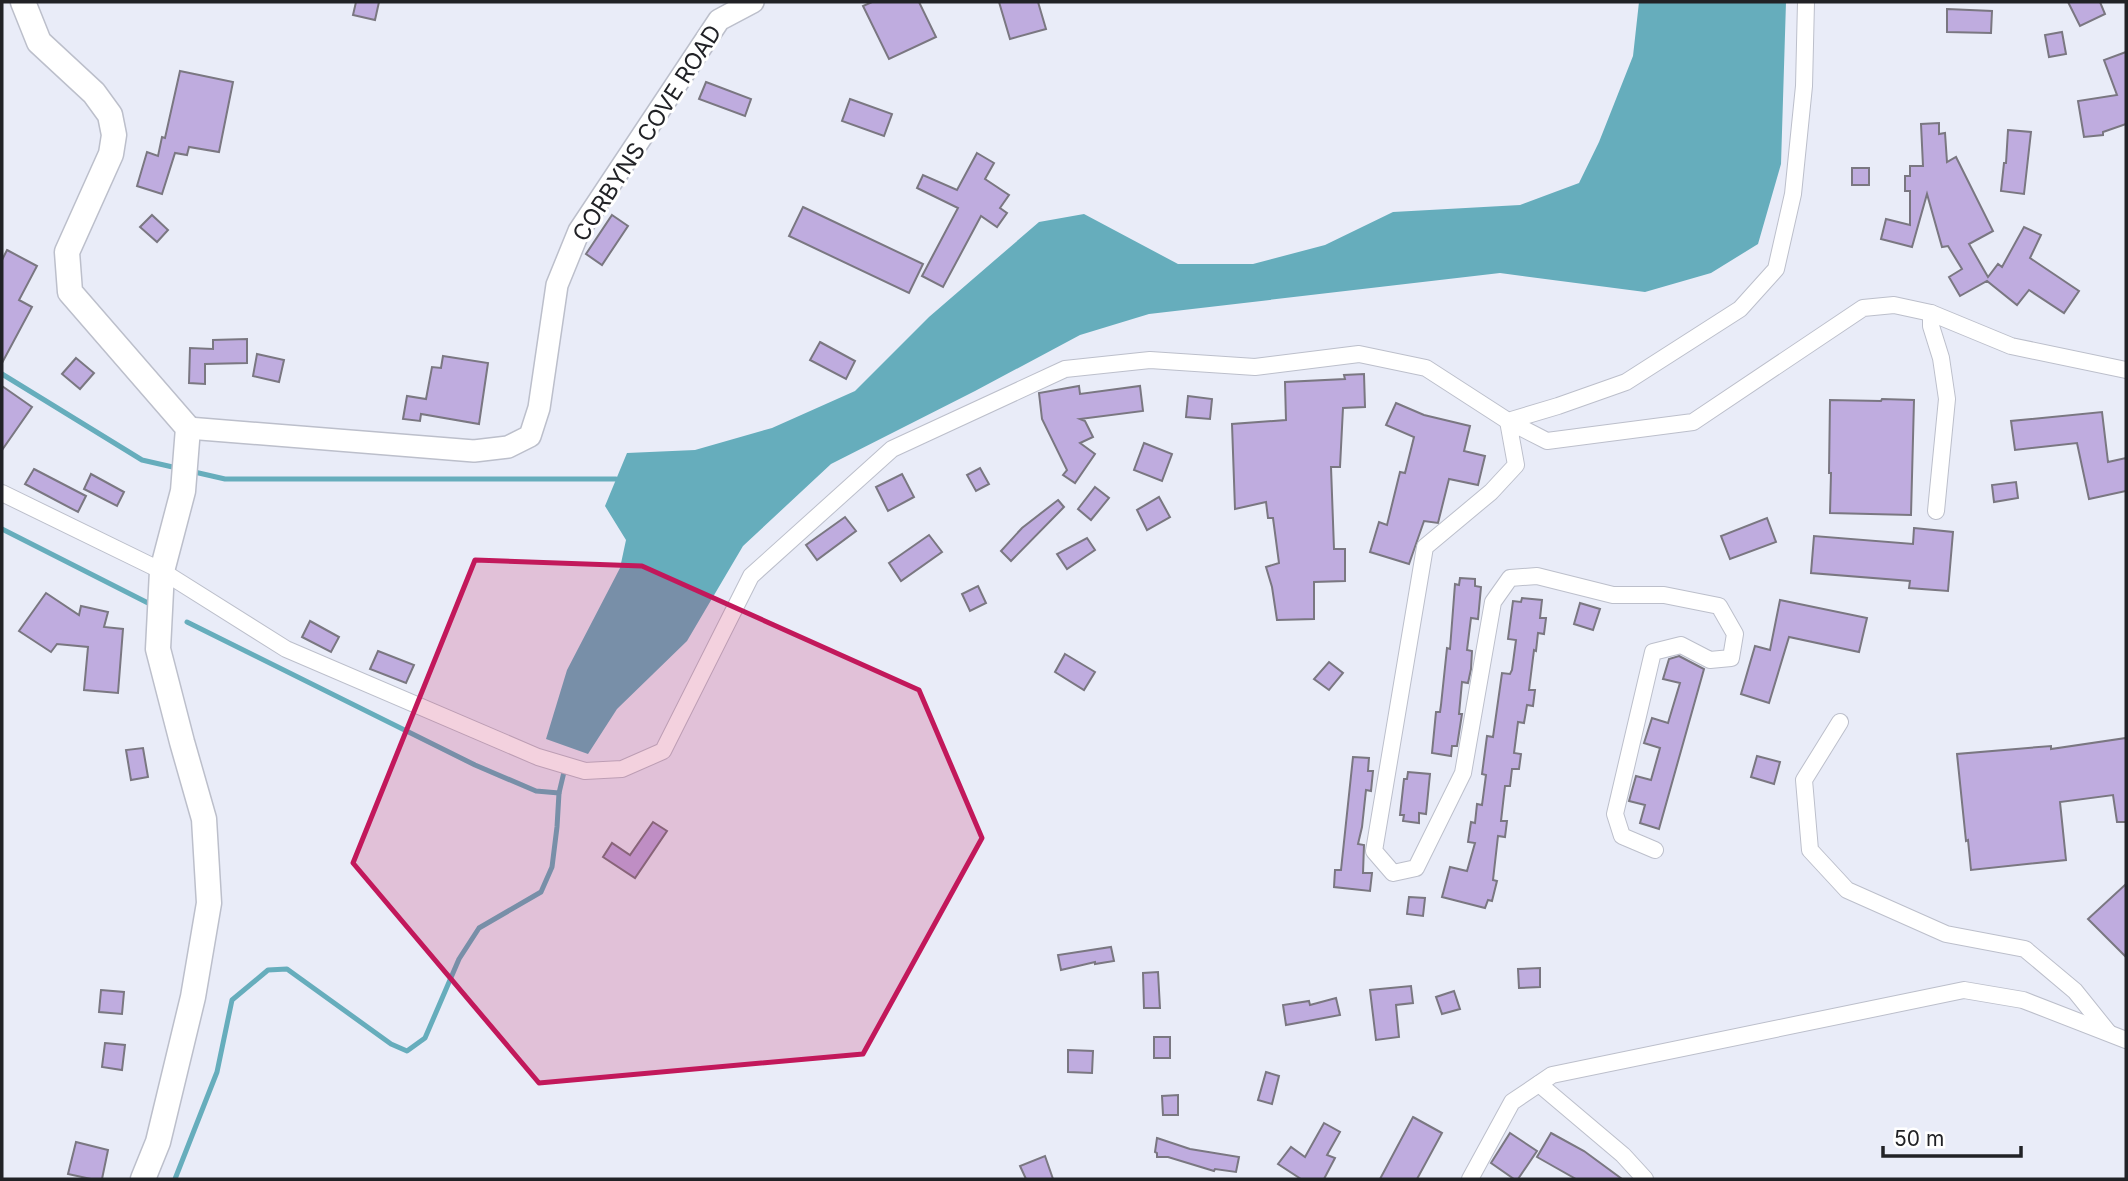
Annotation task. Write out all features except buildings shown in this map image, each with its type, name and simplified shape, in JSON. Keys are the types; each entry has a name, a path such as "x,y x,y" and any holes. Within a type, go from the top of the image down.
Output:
{"main road":[{"path":"23,2 39,42 94,93 110,115 114,135 111,154 67,252 70,292 188,428 183,491 162,571 158,649 204,818 209,903 192,998 158,1142 143,1179"},
{"name":"CORBYNS COVE ROAD","path":"188,428 474,451 508,447 530,436 539,408 557,285 579,231 719,20 753,2"}],"street":[{"path":"1507,421 1626,382 1740,309 1776,268 1793,194 1804,86 1806,2"},
{"path":"2,493 162,571 299,655 538,757 585,771 622,769 663,751 751,576 892,449 1065,369 1150,360 1255,367 1359,354 1426,368 1507,421 1547,441 1693,422 1863,308 1894,305 1931,313 2011,346 2126,370"},
{"path":"1931,313 1931,326 1941,358 1947,399 1936,511"},
{"path":"1507,421 1516,465 1491,492 1425,547 1374,851 1393,873 1416,868 1463,773 1493,602 1510,578 1536,576 1613,595 1664,595 1719,606 1735,634 1731,658 1710,660 1681,645 1653,652 1615,814 1622,836 1655,850"},
{"path":"1840,722 1804,780 1810,850 1847,890 1946,934 2025,949 2076,991 2110,1033"},
{"path":"1470,1179 1512,1102 1552,1074 1964,990 2023,1000 2126,1040"},
{"path":"1539,1084 1623,1155 1645,1179"}],"highlighted area":[{"path":"475,560 642,566 919,690 982,838 863,1054 539,1083 353,863"}],"water":[{"path":"1639,2 1786,2 1781,164 1758,244 1711,273 1645,292 1500,273 1149,314 1080,335 831,464 743,546 687,641 617,709 588,754 546,739 567,670 620,568 626,540 605,506 627,453 695,450 772,428 855,391 929,317 1039,222 1084,214 1178,264 1253,264 1325,245 1393,212 1520,205 1579,183 1599,142 1633,56"}],"waterway":[{"path":"2,374 142,460 177,468"},
{"path":"190,471 225,479 616,479"},
{"path":"2,529 152,605"},
{"path":"187,622 475,765 536,791 559,793 564,772"},
{"path":"175,1179 217,1072 232,1000 268,970 287,969 391,1044 407,1051 425,1038 459,959 479,928 541,892 552,867 559,793"}]}
